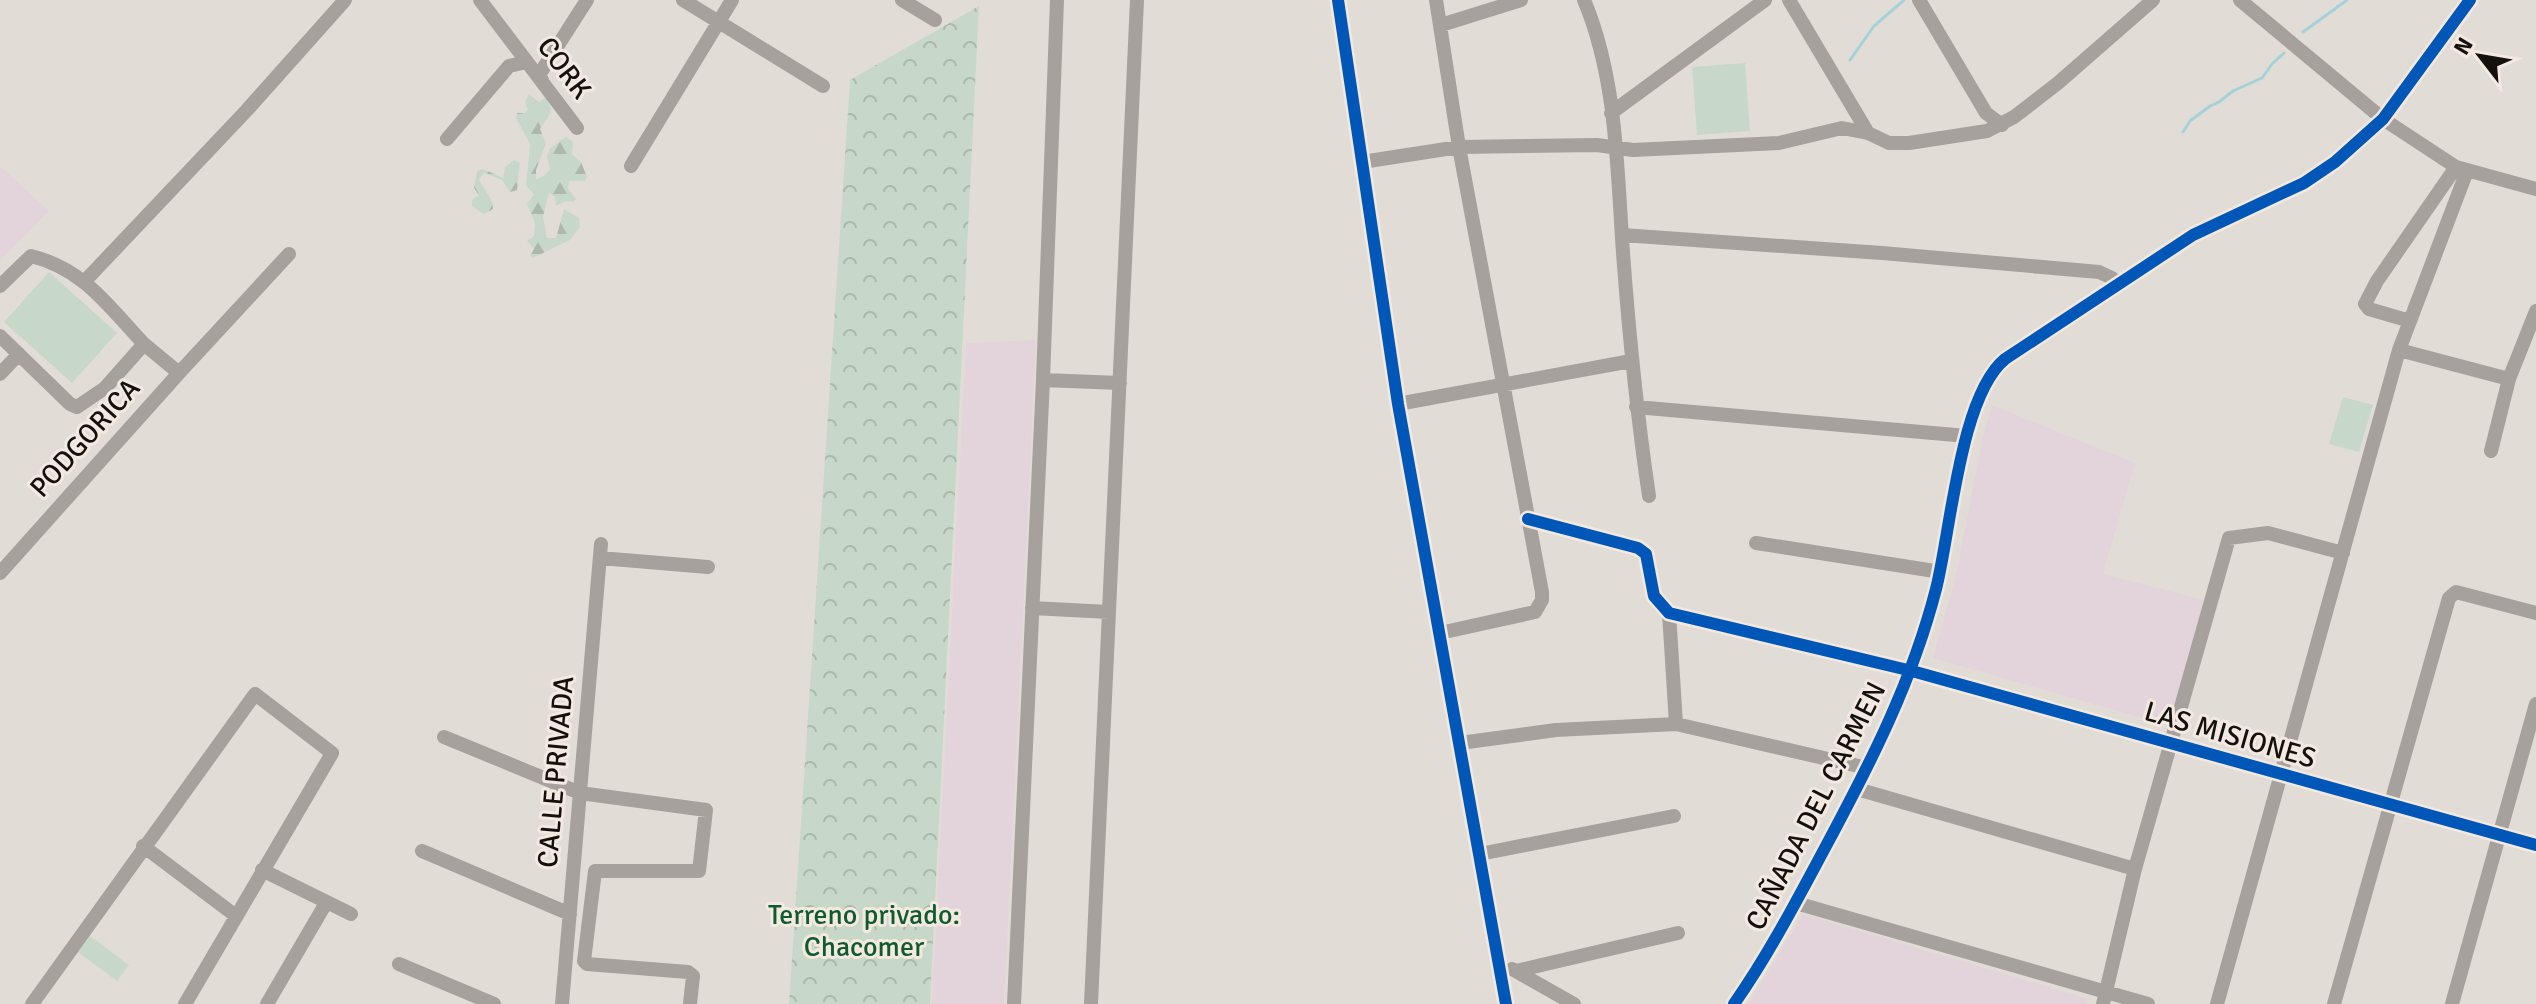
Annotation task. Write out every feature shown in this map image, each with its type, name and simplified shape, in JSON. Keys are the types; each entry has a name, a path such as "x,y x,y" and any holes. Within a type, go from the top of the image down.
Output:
{"street":[{"path":"84,282 247,110 345,0"},
{"name":"CORK","path":"480,0 577,128 539,75 587,0"},
{"path":"683,0 823,86"},
{"path":"631,166 732,0"},
{"path":"902,0 935,20"},
{"path":"1014,1004 1057,0"},
{"path":"1091,1004 1137,0"},
{"path":"1338,0 1398,404 1506,1004"},
{"path":"1436,0 1459,147 1542,592 1542,600 1535,612 1440,633"},
{"path":"1441,25 1521,0"},
{"path":"1584,0 1602,52 1611,113 1631,361 1649,496"},
{"path":"1611,113 1765,0"},
{"path":"1789,0 1868,133"},
{"path":"1919,0 1986,113 2002,125"},
{"path":"1362,162 1459,147 1597,145 1633,150 1779,143 1842,128 1868,133 1889,143 1909,143 1987,131 2002,125 2078,67 2153,0"},
{"path":"2240,0 2383,119 2461,169 2536,189"},
{"name":"CAÑADA DEL CARMEN","path":"1734,1004 1760,966 1857,789 1912,671 1941,572 1967,436 1983,385 1998,365 2193,235 2304,183 2335,162 2383,119 2470,0"},
{"path":"447,139 509,66 527,62"},
{"path":"2217,1004 2399,350 2461,169"},
{"path":"2410,321 2369,309 2365,304 2377,281 2461,169"},
{"path":"1622,235 2099,272 2118,285"},
{"path":"179,373 289,254"},
{"name":"PODGORICA","path":"0,286 31,256 64,266 84,282 144,344 179,373 0,573"},
{"path":"2491,451 2509,379 2536,311"},
{"path":"0,336 70,404 77,407 105,388 144,344"},
{"path":"2399,350 2509,379"},
{"path":"0,374 19,354"},
{"path":"1398,404 1631,361"},
{"path":"1043,380 1120,383"},
{"path":"1636,407 1967,436"},
{"path":"1528,519 1638,548 1646,554 1654,596 1669,613 1676,724"},
{"path":"2104,998 2135,869 2229,538 2268,533 2343,553"},
{"path":"1756,543 1941,572"},
{"name":"CALLE PRIVADA","path":"562,1004 600,551 708,567"},
{"path":"2334,1004 2451,595 2456,592 2536,613"},
{"path":"1032,608 1109,612"},
{"name":"LAS MISIONES","path":"1669,613 1912,671 2536,845"},
{"path":"40,1001 143,846 255,694 332,753 185,1004"},
{"path":"2452,1004 2498,835 2532,730 2536,704"},
{"path":"1460,743 1556,730 1676,724 1867,768"},
{"path":"444,737 580,793 706,810 701,869 697,873 595,871 584,961 587,964 688,972 693,976 690,1004"},
{"path":"1857,789 2135,869"},
{"path":"1480,854 1674,816"},
{"path":"143,846 236,916"},
{"path":"422,851 570,914"},
{"path":"262,870 351,914"},
{"path":"267,1004 326,903"},
{"path":"1796,903 2104,998 2148,1004"},
{"path":"1516,971 1678,933"},
{"path":"399,964 494,1004"},
{"path":"1500,967 1516,971 1574,1004"}],"shaded area":[{"path":"0,166 49,211 0,261"},
{"path":"1036,340 1004,1004 932,1004 966,343"},
{"path":"1992,405 2135,463 2103,574 2204,600 2170,726 1933,658 1957,571 1983,436"},
{"path":"1803,914 2089,999 2087,1004 1749,1004"}],"green space":[{"name":"Terreno privado: Chacomer","path":"979,6 930,1004 789,1004 850,80"},
{"path":"1745,63 1750,131 1697,135 1692,67"},
{"path":"529,94 539,102 546,97 550,107 550,114 540,129 546,143 536,170 536,179 550,169 547,156 550,148 566,137 573,142 572,154 581,162 587,177 585,181 569,181 568,188 576,199 574,202 566,201 556,206 555,197 549,193 543,217 547,238 557,235 564,209 579,218 580,227 570,240 533,258 530,256 534,249 527,241 534,236 535,223 527,204 534,194 526,186 530,144 516,118 517,113 528,110 525,102"},
{"path":"514,160 520,163 517,190 510,192 502,180 484,173 479,180 492,201 493,209 484,214 472,206 472,200 479,195 474,188 477,171 483,169 503,178 505,167"},
{"path":"49,272 117,333 72,383 4,322"},
{"path":"2343,397 2373,405 2359,452 2329,444"},
{"path":"90,936 129,965 117,981 78,952"}],"waterway":[{"path":"1850,60 1874,26 1904,0"},
{"path":"2303,32 2347,0"},
{"path":"2183,132 2190,121 2210,106 2262,78 2284,53"}],"cycle path":[{"path":"1338,0 1398,404 1506,1004"},
{"path":"1734,1004 1771,946 1826,846 1903,689 1936,589 1967,432 1990,377 2005,359 2193,235 2304,183 2335,162 2383,119 2470,0"},
{"path":"1528,519 1638,548 1646,554 1654,596 1669,613 1912,671 2536,845"}]}
